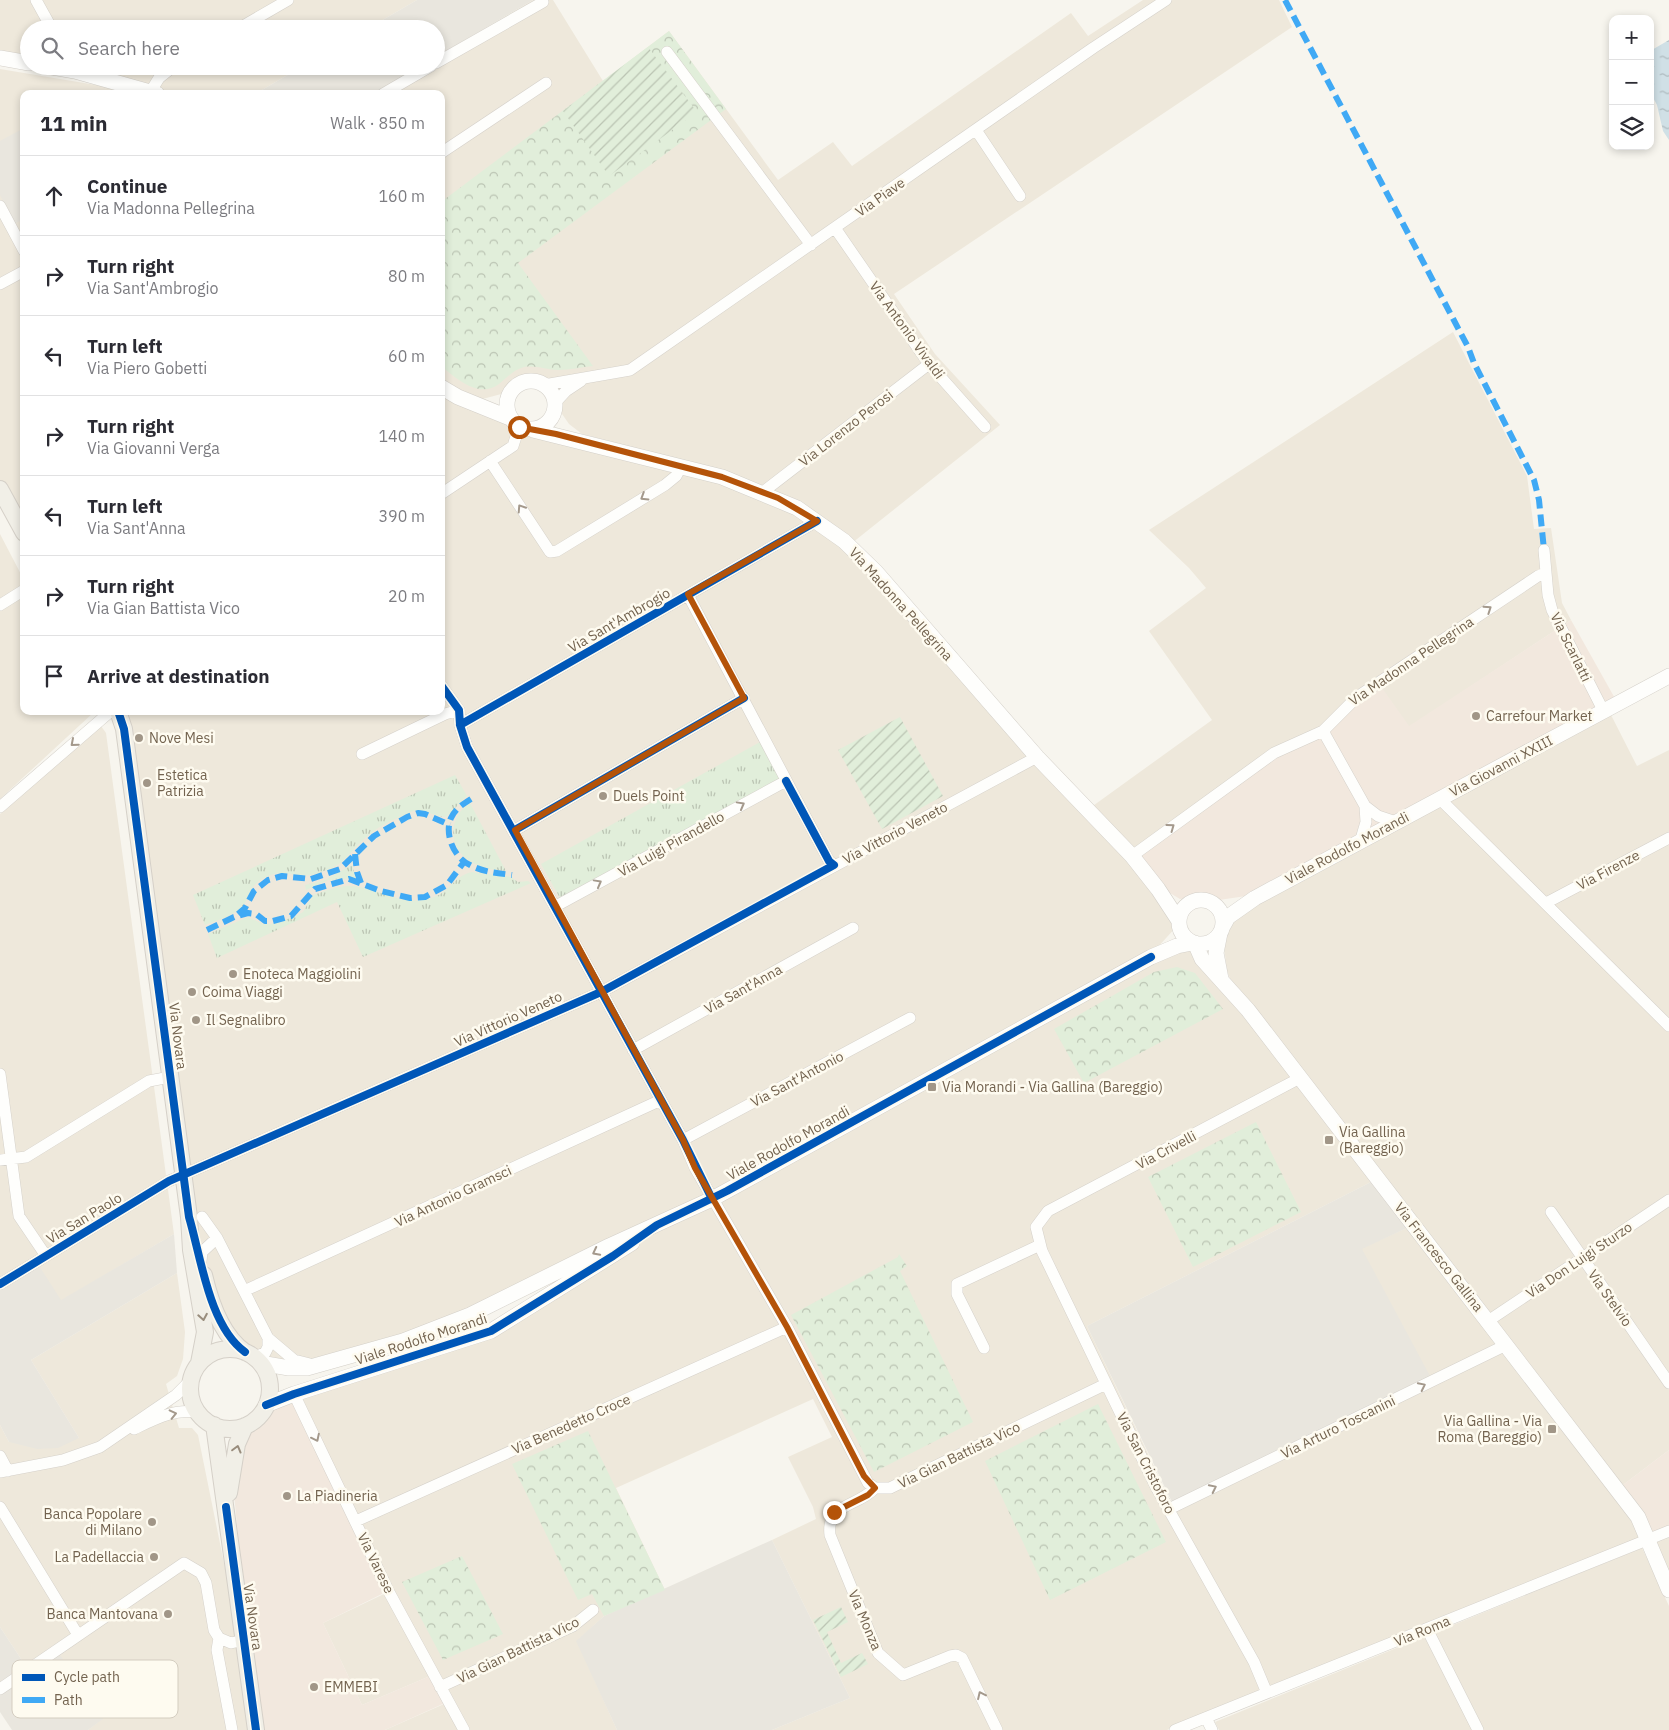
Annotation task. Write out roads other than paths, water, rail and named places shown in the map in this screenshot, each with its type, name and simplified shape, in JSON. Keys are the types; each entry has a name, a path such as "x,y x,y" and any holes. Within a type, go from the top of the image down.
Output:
{"main road":[{"path":"0,489 20,526"},
{"name":"Via Novara","path":"119,715 125,738 182,1175 195,1217 201,1261 210,1295 233,1341 253,1357"},
{"name":"Via Novara","path":"195,1217 191,1250 206,1332 200,1363"},
{"path":"233,1349 253,1357 269,1383 266,1405 261,1414 245,1426 224,1428 214,1425 198,1413 191,1397 191,1380 200,1363 209,1354 220,1350 233,1349"},
{"name":"Via Novara","path":"214,1425 256,1730"},
{"name":"Via Novara","path":"226,1507 237,1444 245,1426"}],"street":[{"path":"36,0 47,20"},
{"path":"254,20 288,0"},
{"name":"Via Piave","path":"544,386 630,370 1166,0"},
{"path":"445,58 542,2"},
{"path":"667,52 810,245"},
{"path":"0,58 20,61"},
{"path":"95,75 147,90"},
{"path":"155,90 159,78 163,75"},
{"path":"390,90 416,75"},
{"path":"445,150 546,83"},
{"path":"976,130 1020,196"},
{"path":"0,206 20,244"},
{"name":"Via Antonio Vivaldi","path":"835,228 929,364 985,427"},
{"path":"0,284 20,273"},
{"name":"Via Lorenzo Perosi","path":"763,492 929,364"},
{"name":"Via Piave","path":"554,408 566,391 587,378"},
{"path":"536,382 544,386 553,396 554,408 549,422 521,425 506,407 508,396 516,386 522,383 536,382"},
{"name":"Via Madonna Pellegrina","path":"445,389 521,425 722,477 763,492 797,508 844,540 876,572 1037,757 1132,856 1158,889 1179,924"},
{"path":"476,403 508,396"},
{"path":"554,408 566,429 579,440"},
{"path":"445,491 513,446 521,425"},
{"path":"490,461 550,552 557,551 665,485 676,476 681,466"},
{"name":"Via Sant'Ambrogio","path":"460,725 817,521"},
{"name":"Via Scarlatti","path":"1544,550 1548,595 1554,616 1604,712"},
{"name":"Via Madonna Pellegrina","path":"1132,856 1274,753 1322,731 1344,707 1357,697 1538,576 1546,573"},
{"path":"0,605 20,592"},
{"path":"688,594 829,861 834,865"},
{"name":"Via Giovanni XXIII","path":"1439,798 1669,676"},
{"path":"445,691 458,710 460,725 468,747 683,1140 712,1199 787,1327 864,1476 875,1488"},
{"path":"515,830 744,698"},
{"path":"445,714 458,710"},
{"path":"0,807 106,715"},
{"path":"362,754 443,715"},
{"path":"1322,731 1365,806 1378,816 1396,822"},
{"name":"Via Vittorio Veneto","path":"182,1175 601,992 1037,757"},
{"name":"Via Luigi Pirandello","path":"556,906 786,781"},
{"path":"1439,798 1667,1021"},
{"name":"Viale Rodolfo Morandi","path":"1222,930 1228,917 1255,898 1439,798"},
{"path":"1361,840 1366,822 1365,806"},
{"name":"Via Firenze","path":"1546,903 1669,838"},
{"name":"Via Madonna Pellegrina","path":"1158,889 1176,901 1193,902"},
{"name":"Viale Rodolfo Morandi","path":"1212,903 1229,903 1255,898"},
{"path":"1221,980 1216,958 1222,930 1221,913 1212,903 1206,901 1193,902 1185,907 1179,924 1182,933 1193,943 1211,942 1222,930"},
{"name":"Viale Rodolfo Morandi","path":"1151,957 1179,924"},
{"name":"Via Sant'Anna","path":"633,1050 853,928"},
{"name":"Viale Rodolfo Morandi","path":"253,1357 289,1368 307,1368 403,1341 470,1315 609,1246 712,1199 1151,957 1177,946 1193,943"},
{"name":"Via Francesco Gallina","path":"1193,943 1202,959 1248,1010 1638,1516 1669,1590"},
{"name":"Via Sant'Antonio","path":"683,1140 910,1018"},
{"path":"0,1074 6,1159 19,1216 46,1256"},
{"path":"6,1159 26,1157 149,1080 170,1077"},
{"name":"Via Crivelli","path":"1036,1227 1048,1211 1300,1078"},
{"name":"Via Antonio Gramsci","path":"244,1291 661,1100"},
{"name":"Via San Paolo","path":"0,1284 182,1175"},
{"name":"Via Don Luigi Sturzo","path":"1488,1320 1669,1200"},
{"name":"Via Stelvio","path":"1551,1212 1669,1383"},
{"path":"195,1217 218,1238 268,1338 294,1360 308,1364 319,1364"},
{"name":"Viale Rodolfo Morandi","path":"266,1405 294,1394 491,1331 613,1256 657,1225"},
{"name":"Via San Cristoforo","path":"1036,1227 1040,1245 1156,1487 1254,1662 1267,1693"},
{"path":"201,1261 202,1252 218,1238"},
{"path":"984,1348 957,1294 956,1284 1040,1245"},
{"name":"Via Benedetto Croce","path":"356,1521 787,1327"},
{"path":"253,1357 265,1353 268,1348 268,1338"},
{"name":"Via Arturo Toscanini","path":"1169,1509 1506,1345"},
{"path":"116,1436 176,1395 191,1380"},
{"name":"Via Gian Battista Vico","path":"830,1535 829,1526 834,1512 868,1495 875,1488 890,1488 1106,1384"},
{"name":"Via Varese","path":"294,1394 389,1592 464,1730"},
{"path":"0,1456 4,1472 82,1454 116,1436 163,1416 191,1411 198,1413"},
{"path":"0,1507 78,1635"},
{"name":"Via Roma","path":"1175,1730 1669,1532"},
{"name":"Via Monza","path":"830,1535 875,1645 883,1659 902,1675 956,1655 965,1661 997,1730"},
{"path":"42,1660 184,1563 201,1572 206,1582 214,1630 219,1638 231,1643 244,1640"},
{"name":"Via Gian Battista Vico","path":"440,1687 573,1626 593,1610"},
{"path":"1427,1629 1478,1730"},
{"path":"219,1638 218,1650 232,1730"},
{"path":"0,1689 12,1681"},
{"path":"1206,1718 1212,1730"}],"water":[{"path":"1669,40 1669,140 1663,131 1654,99 1654,49"}],"place":[{"name":"Carrefour Market","path":"1476,716"},
{"name":"Nove Mesi","path":"139,738"},
{"name":"Estetica Patrizia","path":"147,783"},
{"name":"Duels Point","path":"603,796"},
{"name":"Enoteca Maggiolini","path":"233,974"},
{"name":"Coima Viaggi","path":"192,992"},
{"name":"Il Segnalibro","path":"196,1020"},
{"name":"Via Morandi - Via Gallina (Bareggio)","path":"932,1087"},
{"name":"Via Gallina (Bareggio)","path":"1329,1140"},
{"name":"Via Gallina - Via Roma (Bareggio)","path":"1552,1429"},
{"name":"La Piadineria","path":"287,1496"},
{"name":"Banca Popolare di Milano","path":"152,1522"},
{"name":"La Padellaccia","path":"154,1557"},
{"name":"Banca Mantovana","path":"168,1614"},
{"name":"EMMEBI","path":"314,1687"}]}
